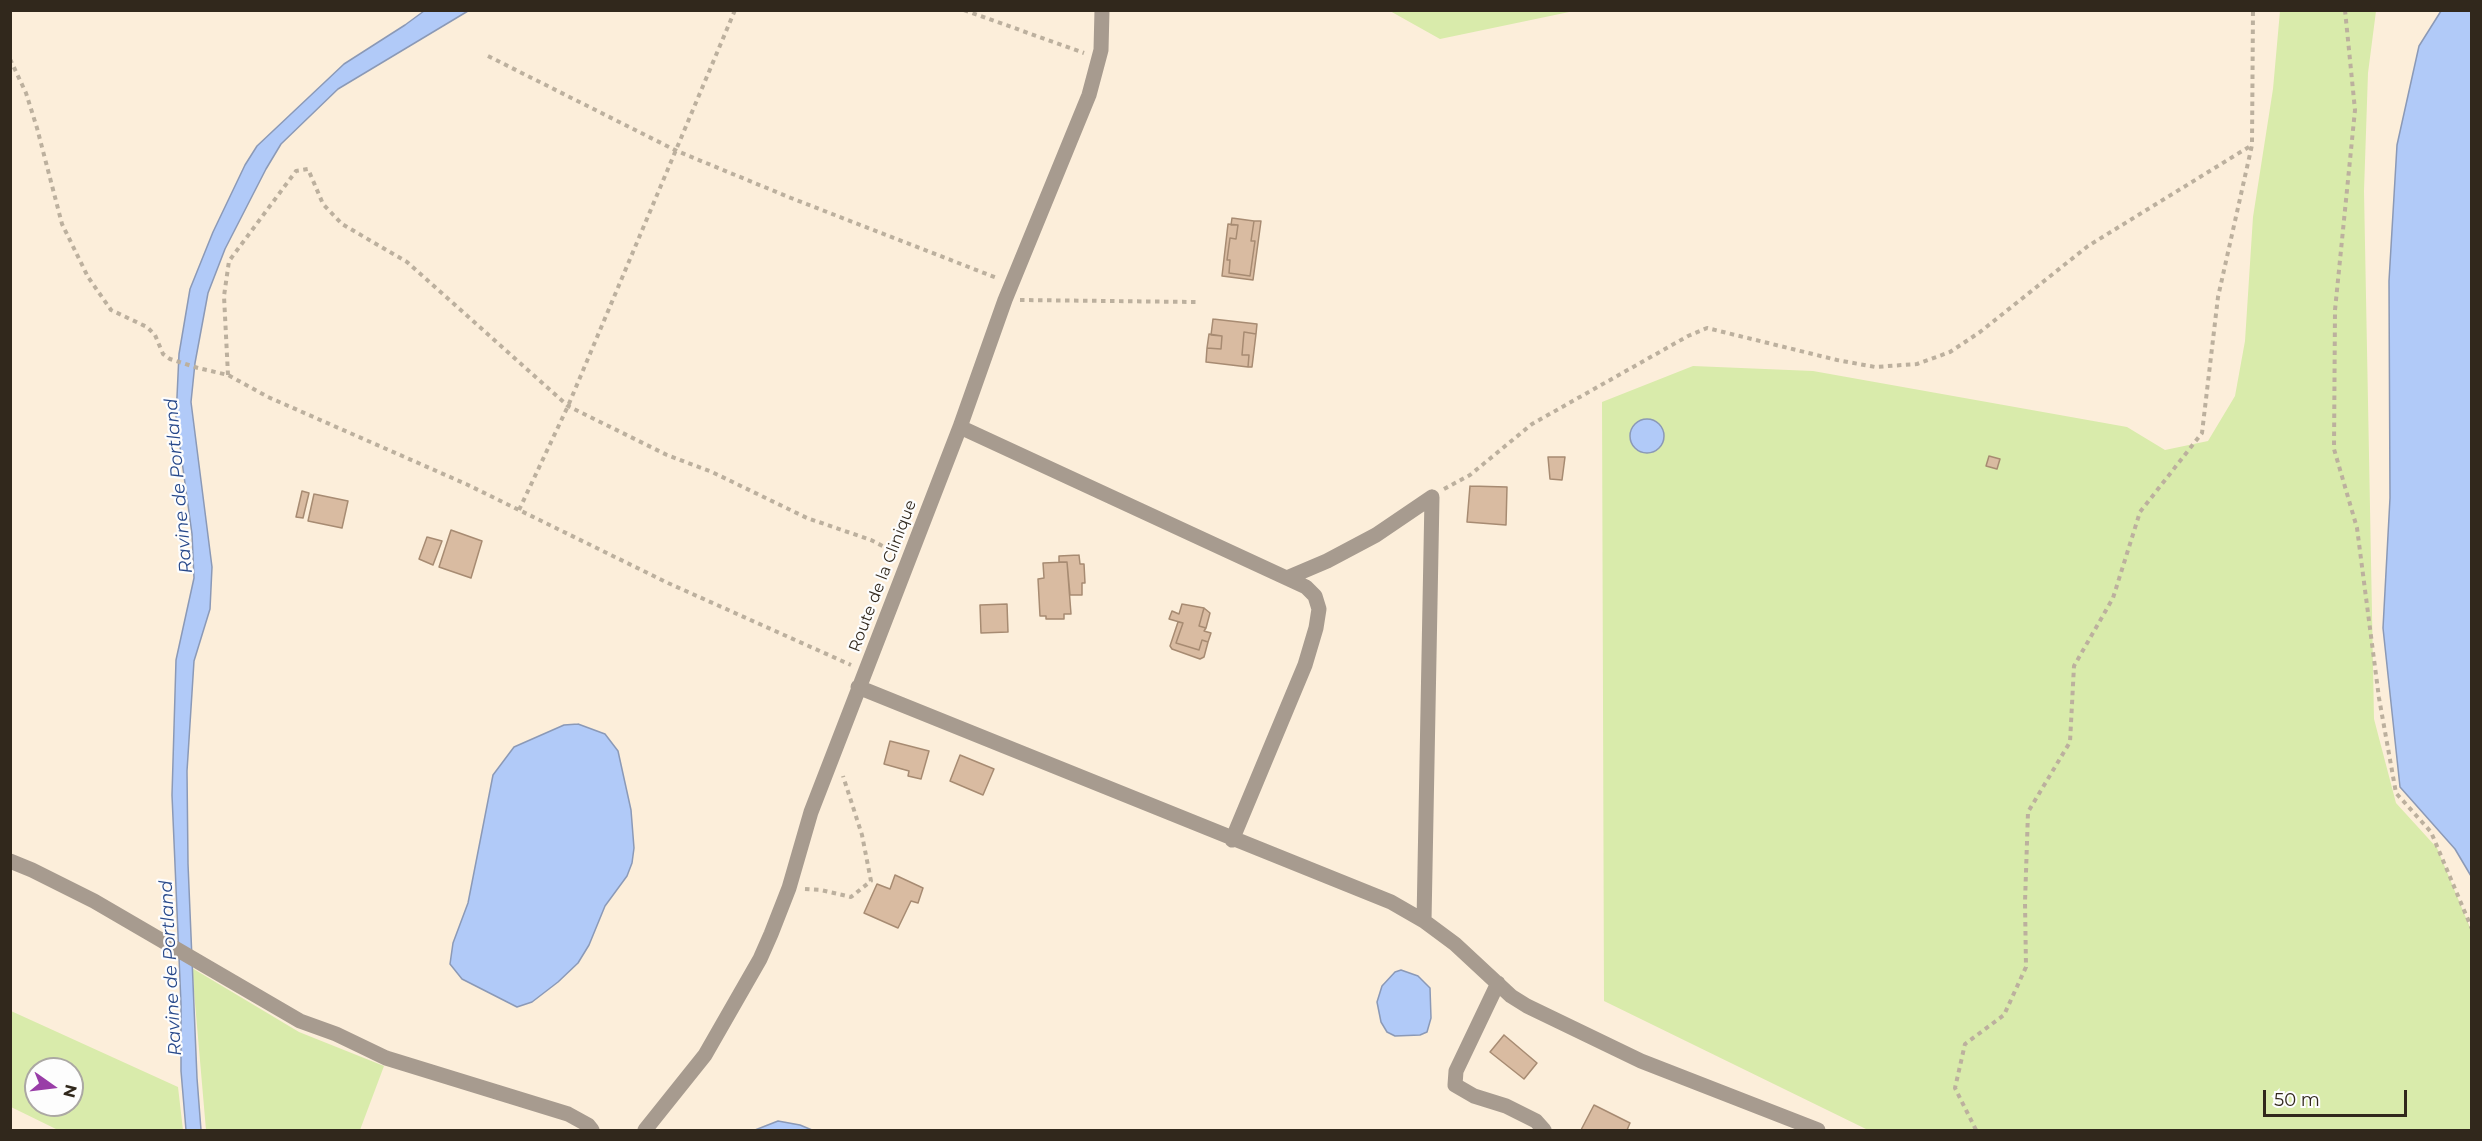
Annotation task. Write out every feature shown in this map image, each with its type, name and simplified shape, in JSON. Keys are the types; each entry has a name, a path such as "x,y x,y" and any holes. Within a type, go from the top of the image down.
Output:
{"street":[{"name":"Route de la Clinique","path":"645,1131 705,1055 760,959 789,888 811,812 858,687 866,672 960,428 1005,300 1089,95 1099,58 1102,10"},
{"path":"960,428 1287,578 1306,587 1315,596 1319,609 1305,665 1232,840"},
{"path":"1287,578 1327,561 1376,535 1432,497"},
{"path":"1424,921 1432,497"},
{"path":"858,687 1090,779 1232,840 1391,902 1424,921 1455,944 1527,1006 1641,1061 1818,1131"},
{"path":"10,861 85,896 300,1021 336,1034 395,1061 568,1114 588,1125 592,1131"},
{"path":"1498,983 1456,1071 1455,1085 1474,1096 1506,1106 1536,1121 1544,1131"}],"path":[{"path":"519,510 568,406 735,10"},
{"path":"964,10 1099,58"},
{"path":"1976,1131 1955,1088 1965,1044 2004,1015 2026,966 2025,902 2028,812 2070,742 2074,666 2113,598 2140,512 2202,433 2218,297 2252,145 2253,10"},
{"path":"2345,10 2355,110 2335,310 2334,449 2357,528 2379,698 2396,793 2431,832 2472,929"},
{"path":"488,56 677,151 1012,284"},
{"path":"10,59 26,93 62,224 87,277 111,310 147,327 159,341 164,354 198,368 228,375 268,397 519,510 668,583 866,672"},
{"path":"1432,497 1470,475 1532,424 1688,336 1707,328 1875,367 1917,364 1950,352 1980,332 2088,246 2252,145"},
{"path":"228,375 225,296 229,261 296,171 308,170 323,204 342,224 407,262 568,406 667,455 712,472 807,518 871,540 909,560"},
{"path":"1005,300 1196,302"},
{"path":"789,888 821,890 851,897 871,881 862,835 835,750"}],"green space":[{"path":"1390,11 1574,11 1440,39"},
{"path":"2280,11 2376,11 2368,73 2364,191 2374,719 2396,803 2437,848 2471,930 2471,1130 1868,1130 1604,1001 1602,402 1693,366 1813,371 2127,427 2165,450 2208,441 2235,396 2245,341 2253,217 2273,89"},
{"path":"192,968 299,1032 384,1066 360,1130 206,1130"},
{"path":"11,1011 178,1087 183,1130 58,1130 31,1117 84,1117 84,1057 24,1057 24,1113 11,1107"}],"water":[{"path":"424,11 468,11 338,89 281,144 225,249 208,293 195,363 191,402 212,567 210,609 194,661 187,771 188,864 201,1130 186,1130 181,1071 181,1004 172,795 176,660 194,578 192,534 176,418 179,354 190,289 213,232 245,165 257,146 344,64"},
{"path":"2441,11 2472,11 2471,876 2455,849 2400,787 2383,628 2390,498 2389,281 2397,145 2419,46"},
{"path":"1647,419 1659,424 1664,436 1659,448 1647,453 1635,448 1630,436 1635,424"},
{"path":"578,724 605,734 618,751 631,810 634,848 632,863 627,876 605,906 589,945 578,963 532,1002 517,1007 462,979 450,964 453,943 468,903 493,775 514,747 564,725"},
{"path":"1401,970 1418,976 1430,988 1431,1018 1427,1032 1420,1035 1395,1036 1387,1032 1381,1022 1377,1002 1382,986 1395,972"},
{"path":"778,1121 800,1125 812,1130 755,1130"}],"building":[{"path":"1232,218 1254,221 1251,241 1255,241 1250,276 1229,273 1230,260 1227,260 1230,238 1236,239 1238,225 1231,225"},
{"path":"1254,221 1261,221 1253,280 1222,276 1228,224 1238,225 1236,239 1230,238 1227,260 1230,260 1229,273 1250,276 1255,241 1251,241"},
{"path":"1213,319 1257,324 1256,334 1244,332 1242,355 1249,355 1248,367 1206,362 1207,348 1221,349 1222,336 1211,335"},
{"path":"1244,332 1256,334 1252,367 1248,367 1249,355 1242,355"},
{"path":"1209,334 1222,336 1221,349 1207,348"},
{"path":"1989,456 2000,459 1997,469 1986,466"},
{"path":"1548,457 1565,457 1562,480 1550,479"},
{"path":"1470,486 1507,487 1506,525 1467,522"},
{"path":"302,491 309,493 303,518 296,517"},
{"path":"314,494 348,501 342,528 308,521"},
{"path":"451,530 482,541 471,578 439,567"},
{"path":"427,537 442,541 433,565 419,559"},
{"path":"1079,555 1080,564 1084,564 1085,583 1082,583 1082,595 1070,595 1067,562 1059,562 1059,556"},
{"path":"1067,562 1071,614 1064,614 1064,619 1046,619 1046,616 1040,616 1038,579 1044,578 1043,563"},
{"path":"1007,604 1008,632 981,633 980,605"},
{"path":"1182,604 1204,608 1199,626 1211,633 1208,642 1202,640 1199,650 1176,643 1183,623 1169,619 1172,611 1179,614"},
{"path":"1204,608 1210,613 1206,628 1199,626"},
{"path":"1178,622 1183,623 1176,643 1199,650 1202,640 1208,642 1204,657 1200,659 1172,649 1170,646"},
{"path":"890,741 929,751 921,779 908,776 909,771 884,764"},
{"path":"960,755 994,769 983,795 950,781"},
{"path":"895,875 923,888 918,903 911,901 898,928 864,913 877,884 890,889"},
{"path":"1504,1035 1537,1063 1524,1079 1490,1052"},
{"path":"1594,1105 1630,1123 1627,1130 1581,1130"}],"water label":[{"name":"Ravine de Portland","path":"179,486"},
{"name":"Ravine de Portland","path":"171,968"}]}
